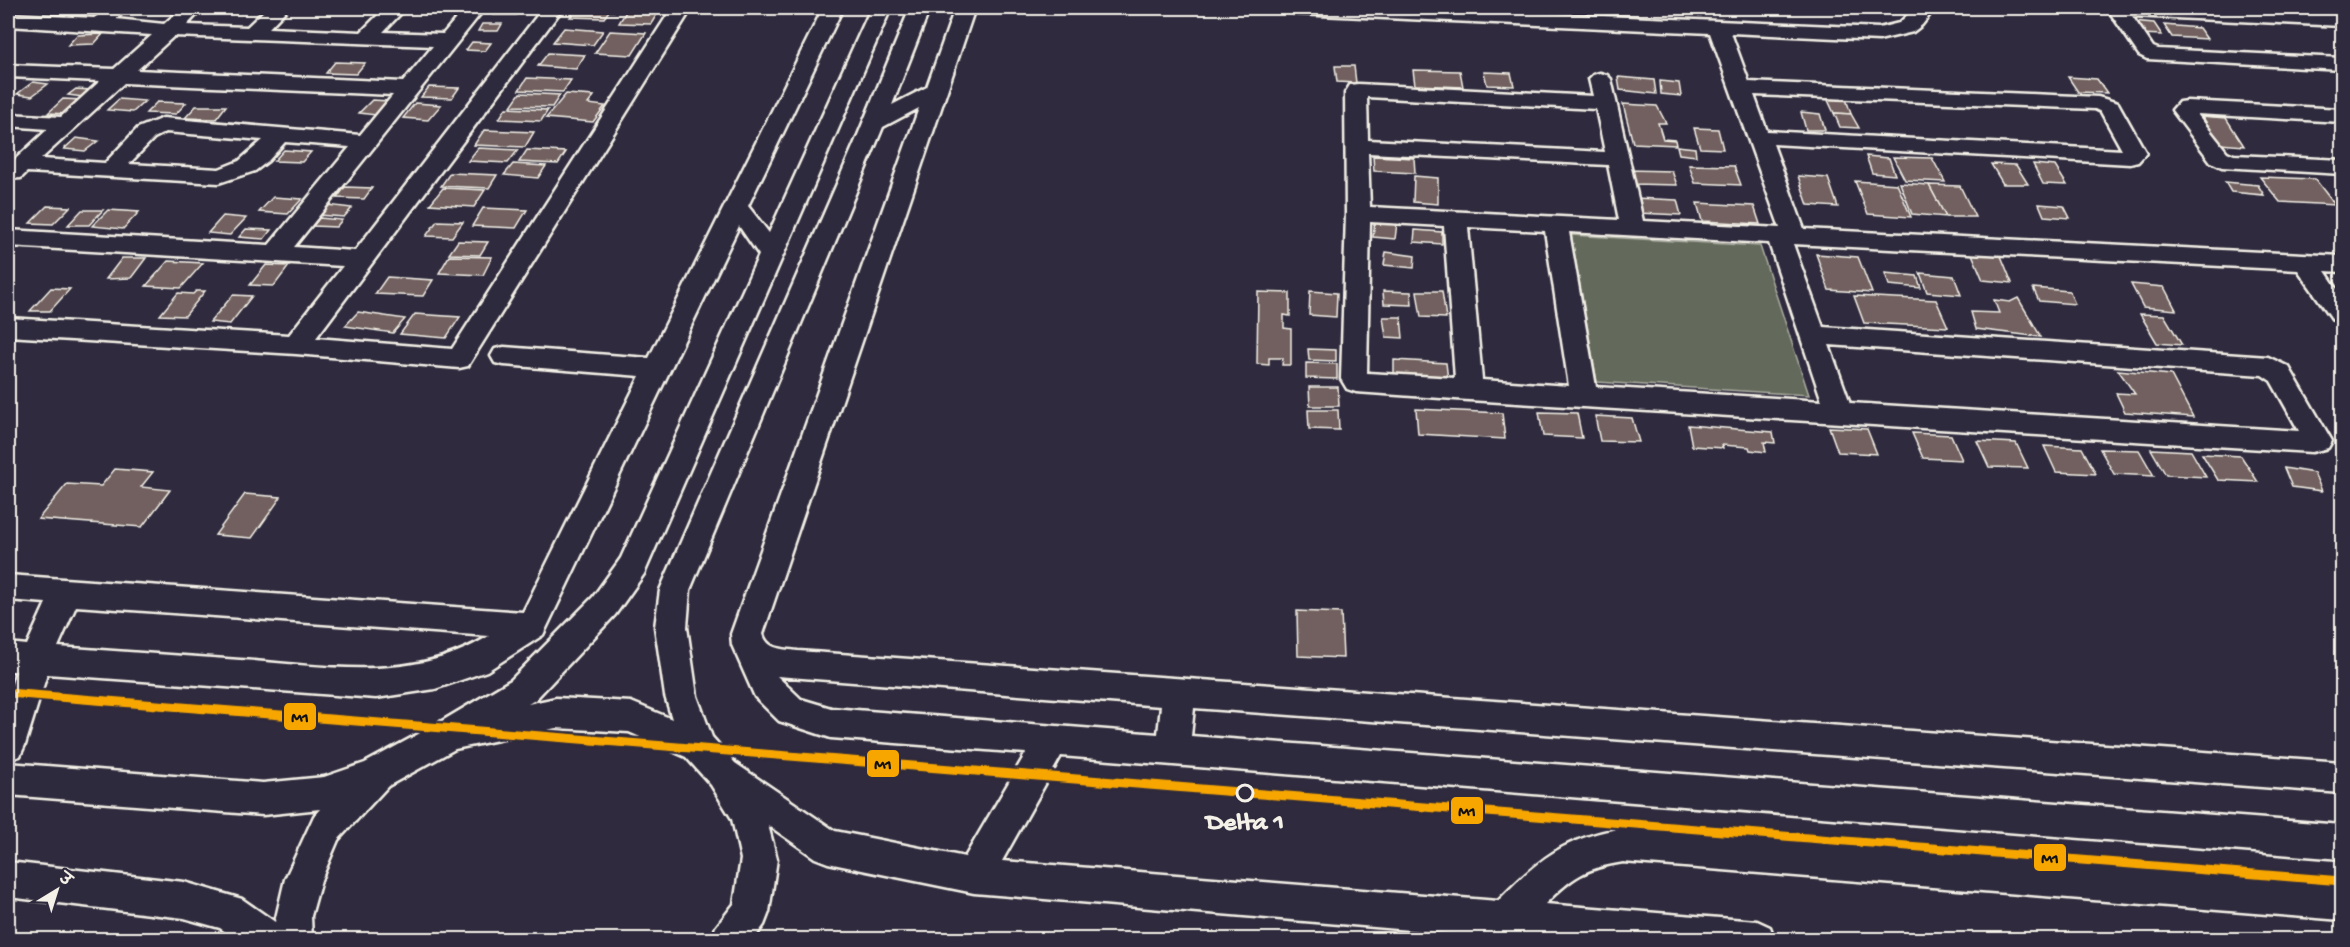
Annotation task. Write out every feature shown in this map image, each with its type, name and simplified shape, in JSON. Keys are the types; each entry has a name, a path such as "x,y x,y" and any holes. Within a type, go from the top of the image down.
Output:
{"street":[{"path":"99,24 119,8"},
{"path":"14,172 193,8"},
{"path":"251,34 278,8"},
{"path":"366,38 396,8"},
{"path":"275,254 475,8"},
{"path":"296,345 553,8"},
{"path":"8,327 296,345 459,359 682,8"},
{"path":"22,658 376,684 435,675 476,661 532,626 833,8"},
{"path":"8,779 263,799 324,792 376,775 449,735 523,690 604,606 633,565 881,8"},
{"path":"729,939 752,912 759,859 748,814 723,774 698,746 681,696 671,627 675,590 917,17 936,8"},
{"path":"965,8 747,634 748,645 766,687 790,711 831,723 2343,842"},
{"path":"1298,8 1555,13 1718,26 1879,34 1898,32 1911,27 1925,8"},
{"path":"2117,8 2343,20"},
{"path":"2117,8 2146,51 2154,55 2343,64"},
{"path":"8,20 251,34 447,40"},
{"path":"1718,26 1758,137 1813,335 1840,413"},
{"path":"8,71 409,89"},
{"path":"1600,80 1633,228"},
{"path":"1740,88 2098,103 2110,108 2135,153 2130,157 1758,137"},
{"path":"1605,103 1361,90 1356,93 1358,214 1353,379 1359,384 2318,441 2280,374 2268,366 1813,335"},
{"path":"874,123 936,91"},
{"path":"2343,115 2187,107 2183,110 2219,157 2230,162 2343,167"},
{"path":"8,120 66,124"},
{"path":"111,170 146,133 163,125 366,142"},
{"path":"14,172 111,170 219,176 254,164 280,133"},
{"path":"1358,146 1617,159"},
{"path":"736,206 771,254"},
{"path":"1358,214 2343,264"},
{"path":"1455,219 1469,390"},
{"path":"1556,224 1584,397"},
{"path":"8,238 362,260"},
{"path":"2305,262 2343,314"},
{"path":"504,356 657,368"},
{"path":"8,588 532,626"},
{"path":"8,745 22,658 67,592"},
{"path":"748,645 759,656 774,662 798,665 2343,777"},
{"path":"1173,749 1179,692"},
{"path":"449,735 556,713 632,717 698,746"},
{"path":"974,876 1052,740"},
{"path":"723,774 828,846 974,876 1756,939"},
{"path":"293,939 293,916 303,879 326,828 376,775"},
{"path":"1505,919 1545,879 1571,860 1593,850 1623,845 2343,902"},
{"path":"8,880 184,900 229,912 269,939"}],"green space":[{"path":"1571,235 1760,246 1809,395 1597,382"}],"building":[{"path":"136,8 182,8 176,13 132,12"},
{"path":"498,8 521,9 516,15 493,15"},
{"path":"577,8 617,8 609,11 604,18 570,17"},
{"path":"627,10 659,11 651,24 619,23"},
{"path":"2133,21 2154,23 2162,35 2141,34"},
{"path":"482,24 502,24 498,31 478,31"},
{"path":"2164,25 2199,28 2207,39 2172,37"},
{"path":"564,28 603,31 593,45 553,42"},
{"path":"610,31 646,33 632,55 595,53"},
{"path":"103,34 94,44 68,45 77,35"},
{"path":"472,42 491,43 485,51 466,50"},
{"path":"548,53 585,55 576,69 538,66"},
{"path":"335,62 365,63 356,74 326,73"},
{"path":"1335,66 1354,66 1356,83 1337,82"},
{"path":"1413,70 1460,71 1463,87 1415,85"},
{"path":"1484,72 1511,73 1514,86 1487,85"},
{"path":"1618,77 1654,80 1656,94 1620,90"},
{"path":"2068,77 2097,79 2107,93 2078,92"},
{"path":"527,78 571,80 563,92 519,90"},
{"path":"1660,81 1679,83 1681,96 1661,94"},
{"path":"33,82 48,84 32,96 17,94"},
{"path":"429,87 459,88 452,98 421,97"},
{"path":"76,89 91,90 83,97 68,95"},
{"path":"520,93 560,95 552,107 511,106"},
{"path":"566,94 594,96 588,104 605,106 593,122 546,118"},
{"path":"1827,98 1846,99 1851,114 1834,113"},
{"path":"63,99 82,100 68,114 48,113"},
{"path":"119,99 145,101 133,112 107,110"},
{"path":"372,100 389,101 376,115 359,113"},
{"path":"157,102 186,103 176,114 146,113"},
{"path":"415,103 441,105 428,120 403,118"},
{"path":"1623,104 1657,106 1666,123 1658,123 1663,139 1675,140 1676,145 1633,143"},
{"path":"196,106 226,106 216,119 185,118"},
{"path":"506,108 548,110 541,121 499,119"},
{"path":"1801,112 1820,114 1825,130 1806,130"},
{"path":"1834,113 1851,114 1859,128 1840,127"},
{"path":"2202,116 2226,118 2244,146 2220,144"},
{"path":"1694,128 1718,129 1723,149 1700,148"},
{"path":"484,130 534,132 525,147 474,145"},
{"path":"76,138 98,141 85,151 64,149"},
{"path":"1677,146 1695,148 1696,156 1679,154"},
{"path":"478,148 518,150 508,163 468,161"},
{"path":"284,150 311,152 302,162 274,161"},
{"path":"527,150 566,152 558,164 519,162"},
{"path":"1373,156 1414,158 1415,173 1374,171"},
{"path":"1866,156 1889,158 1895,175 1872,173"},
{"path":"1893,157 1932,158 1945,182 1905,180"},
{"path":"513,164 546,166 538,178 504,175"},
{"path":"1991,164 2016,165 2028,184 2003,184"},
{"path":"2033,164 2055,166 2067,185 2043,184"},
{"path":"1689,165 1734,166 1741,185 1695,183"},
{"path":"1627,170 1672,171 1677,185 1632,184"},
{"path":"450,173 497,175 489,188 441,186"},
{"path":"1414,176 1438,178 1438,204 1413,202"},
{"path":"1798,176 1828,178 1838,207 1808,205"},
{"path":"2260,177 2315,179 2335,205 2280,202"},
{"path":"1855,181 1897,184 1911,217 1868,214"},
{"path":"2225,182 2258,185 2264,195 2231,192"},
{"path":"1900,183 1929,185 1946,217 1912,214"},
{"path":"1929,185 1960,186 1975,217 1946,217"},
{"path":"345,187 372,188 364,199 337,198"},
{"path":"443,188 485,190 474,207 430,204"},
{"path":"273,197 302,199 288,214 259,212"},
{"path":"1634,198 1677,200 1681,215 1637,213"},
{"path":"1697,203 1754,206 1760,224 1702,221"},
{"path":"2039,204 2064,206 2070,218 2044,216"},
{"path":"327,205 352,208 344,217 319,215"},
{"path":"47,206 70,207 53,224 30,223"},
{"path":"483,208 527,210 516,228 472,226"},
{"path":"82,210 103,210 89,225 68,225"},
{"path":"108,210 139,212 123,229 92,226"},
{"path":"223,216 246,218 230,235 208,233"},
{"path":"319,218 342,220 336,227 313,226"},
{"path":"437,221 463,222 452,237 426,236"},
{"path":"1375,221 1397,223 1395,239 1373,237"},
{"path":"246,229 271,230 264,239 239,237"},
{"path":"1415,230 1442,232 1442,244 1414,242"},
{"path":"458,241 488,242 480,255 449,254"},
{"path":"1386,252 1415,256 1414,268 1384,265"},
{"path":"1816,254 1858,257 1872,293 1829,290"},
{"path":"1972,254 2001,256 2012,283 1983,280"},
{"path":"449,256 492,257 483,275 439,273"},
{"path":"122,258 146,258 131,278 106,279"},
{"path":"168,261 203,263 181,288 146,286"},
{"path":"266,265 289,266 274,286 250,285"},
{"path":"1885,273 1917,276 1921,288 1889,285"},
{"path":"1920,273 1954,276 1961,295 1927,292"},
{"path":"387,277 433,280 423,296 375,294"},
{"path":"2131,284 2164,287 2176,310 2143,307"},
{"path":"51,288 70,289 50,311 30,311"},
{"path":"2033,288 2069,291 2075,304 2039,301"},
{"path":"196,291 205,291 185,316 160,315 178,293 193,294"},
{"path":"1310,291 1337,293 1336,317 1309,315"},
{"path":"1383,291 1411,292 1412,305 1384,304"},
{"path":"1417,291 1442,291 1446,318 1421,317"},
{"path":"1258,292 1290,293 1290,316 1284,315 1284,328 1291,329 1291,365 1282,365 1283,358 1269,358 1269,365 1257,364"},
{"path":"233,295 252,296 230,324 210,322"},
{"path":"1854,296 1936,300 1948,327 1864,323"},
{"path":"2018,298 2041,337 1976,329 1971,312 1999,313 1994,300 2010,302"},
{"path":"358,312 405,319 393,333 345,326"},
{"path":"415,314 460,317 446,338 400,334"},
{"path":"2140,314 2164,315 2182,345 2157,343"},
{"path":"1383,317 1401,317 1403,338 1386,337"},
{"path":"1308,349 1336,350 1336,361 1309,360"},
{"path":"1394,360 1446,363 1448,380 1394,376"},
{"path":"1306,363 1337,364 1337,379 1306,378"},
{"path":"2118,370 2171,375 2193,417 2125,412 2116,393 2135,394"},
{"path":"1309,387 1338,387 1339,406 1310,406"},
{"path":"1416,409 1502,413 1505,439 1418,434"},
{"path":"1308,410 1338,410 1339,430 1309,429"},
{"path":"1539,412 1577,413 1582,438 1543,436"},
{"path":"1595,416 1632,418 1639,442 1600,441"},
{"path":"1688,425 1773,432 1775,443 1764,442 1766,452 1750,450 1749,447 1692,446"},
{"path":"1829,427 1867,429 1877,454 1838,452"},
{"path":"1912,433 1951,435 1962,460 1923,458"},
{"path":"1977,441 2016,443 2028,468 1989,467"},
{"path":"2044,446 2082,448 2096,474 2056,472"},
{"path":"2100,449 2139,450 2154,476 2114,474"},
{"path":"2151,449 2191,451 2206,477 2166,475"},
{"path":"2202,454 2241,456 2258,482 2218,480"},
{"path":"2284,468 2314,473 2322,491 2292,487"},
{"path":"115,469 153,472 141,487 170,490 142,527 38,519 67,484 101,486"},
{"path":"245,494 281,497 252,538 215,535"},
{"path":"1297,611 1341,613 1343,658 1298,656"}],"transit line":[{"name":"M1","path":"8,693 2342,881"}],"place":[{"name":"Delta 1","path":"1245,793"}]}
